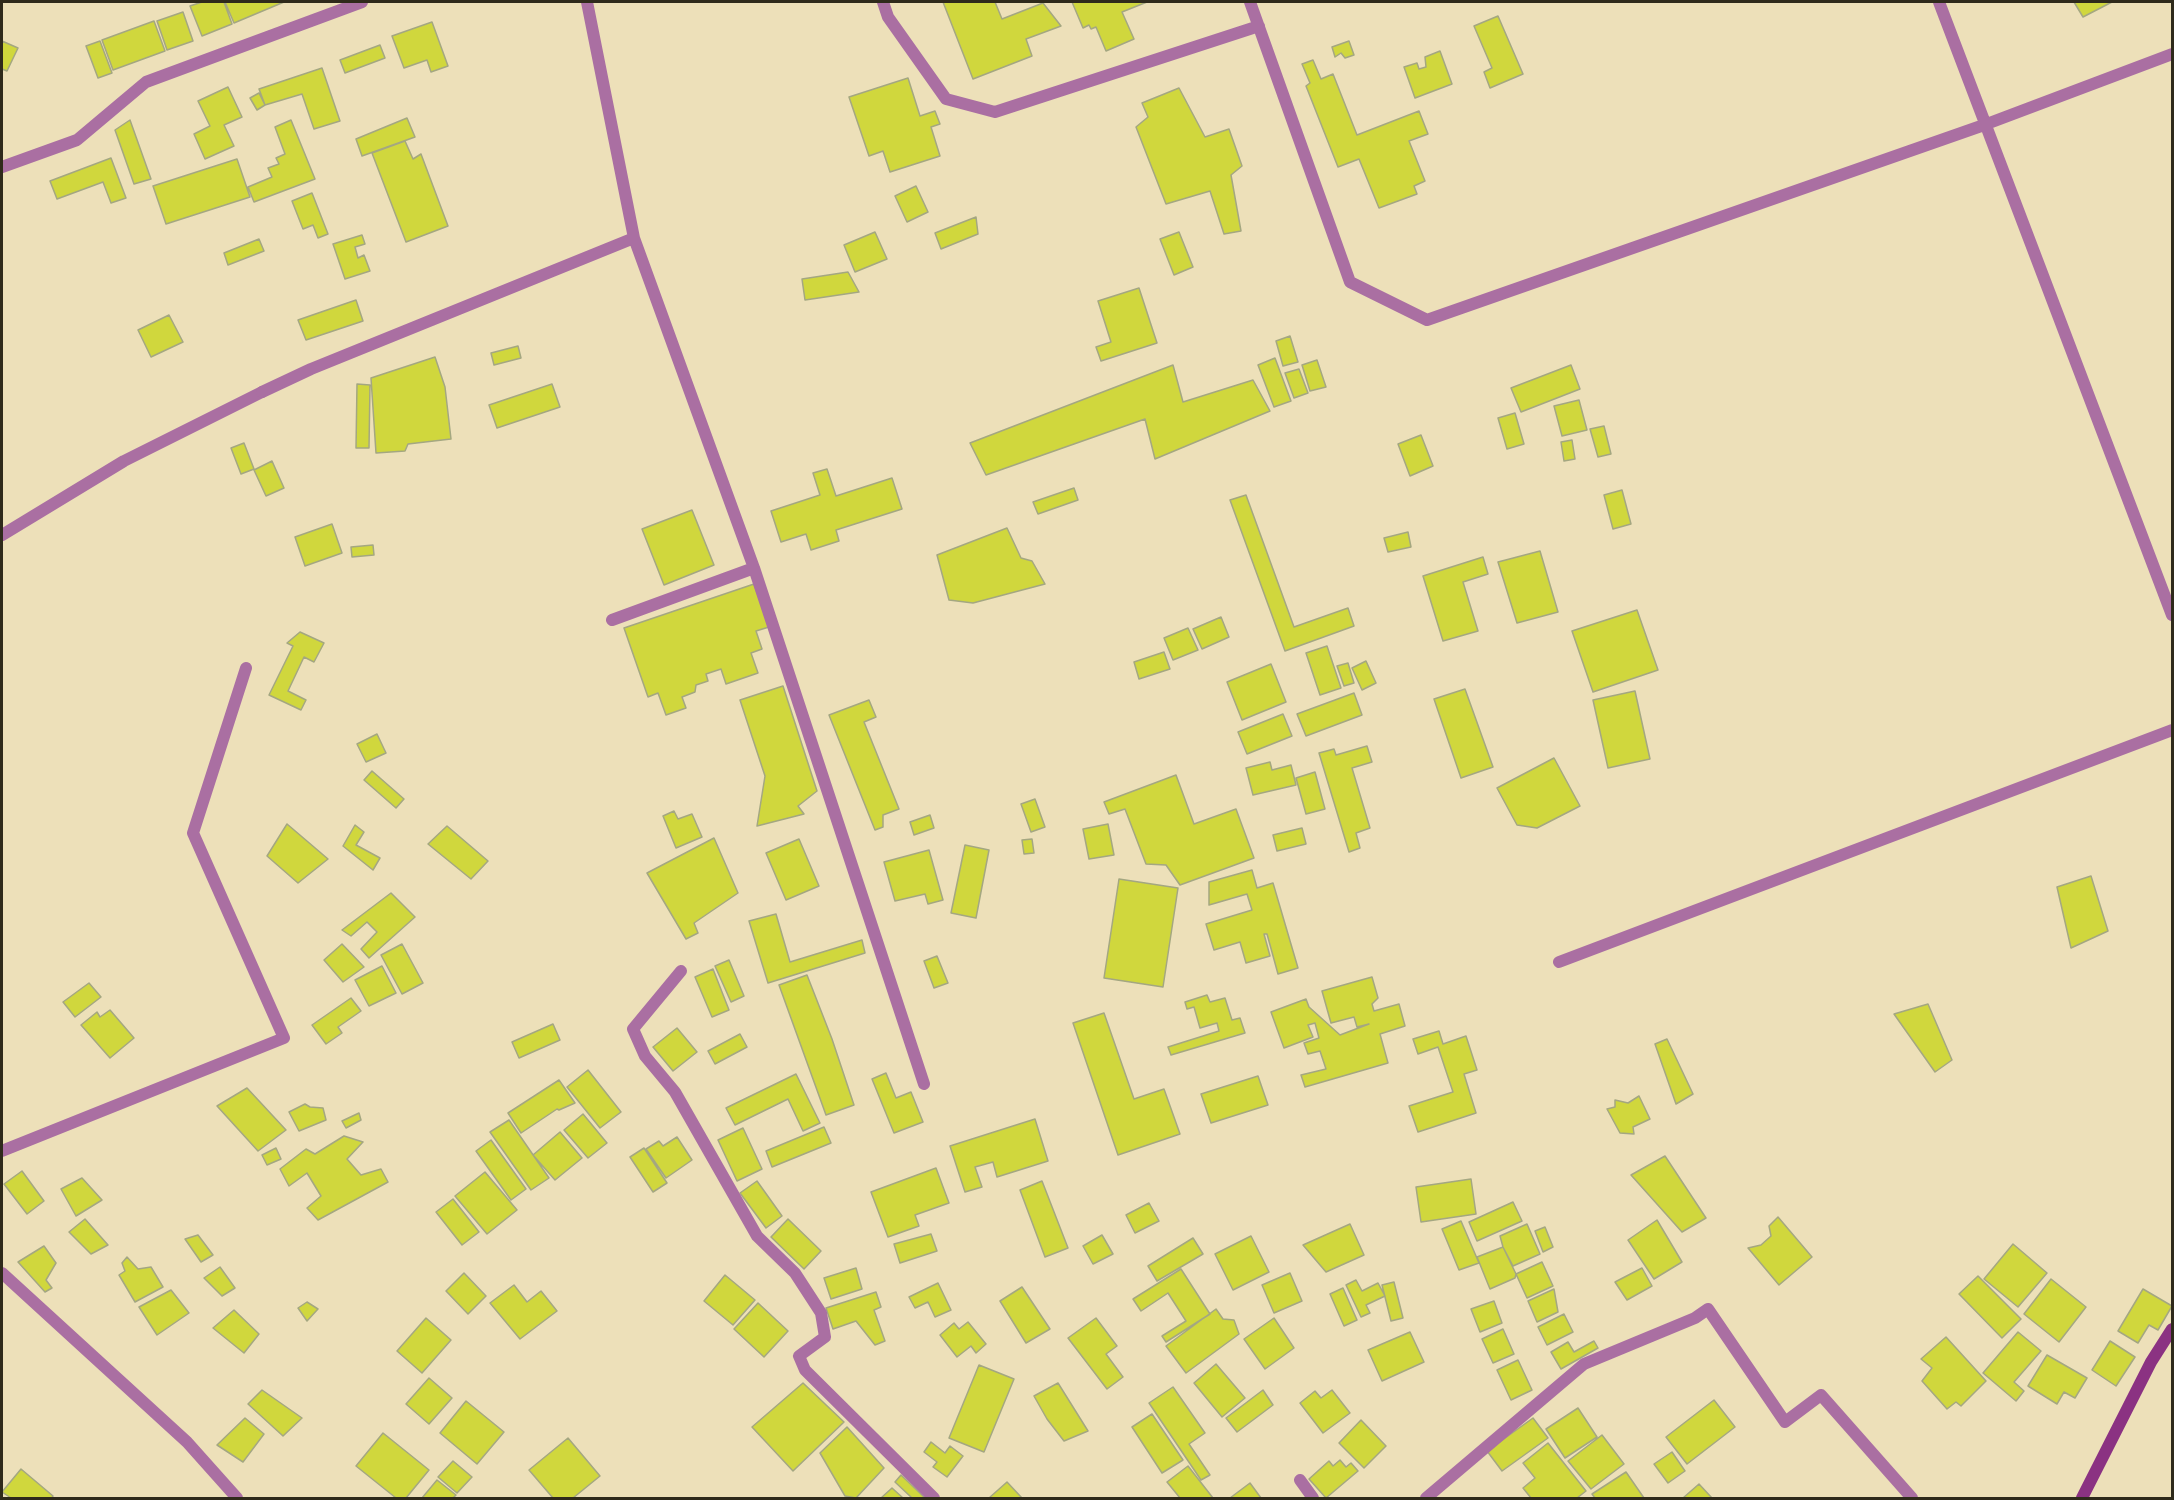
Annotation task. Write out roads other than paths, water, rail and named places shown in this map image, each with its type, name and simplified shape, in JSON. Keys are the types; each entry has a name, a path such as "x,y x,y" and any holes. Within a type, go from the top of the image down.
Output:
{"street":[{"path":"2,167 77,140 146,82 362,2"},
{"path":"587,2 634,238 754,568 924,1084"},
{"path":"883,2 888,16 946,99 995,112 1259,26"},
{"path":"1250,2 1350,282 1427,320 1984,125 2172,54"},
{"path":"1938,2 2172,615"},
{"path":"2,535 123,461 262,392 322,364 634,238"},
{"path":"612,620 754,568"},
{"path":"2,1151 284,1038 193,833 246,668"},
{"path":"1559,962 2172,730"},
{"path":"681,971 633,1029 645,1056 675,1092 757,1236 795,1273 821,1313 825,1337 799,1356 805,1370 934,1498"},
{"path":"2,1273 187,1442 237,1498"},
{"path":"1426,1498 1584,1364 1695,1318 1708,1309 1785,1422 1821,1395 1912,1498"},
{"path":"2082,1498 2151,1362 2172,1329"},
{"path":"1300,1480 1313,1498"}]}
